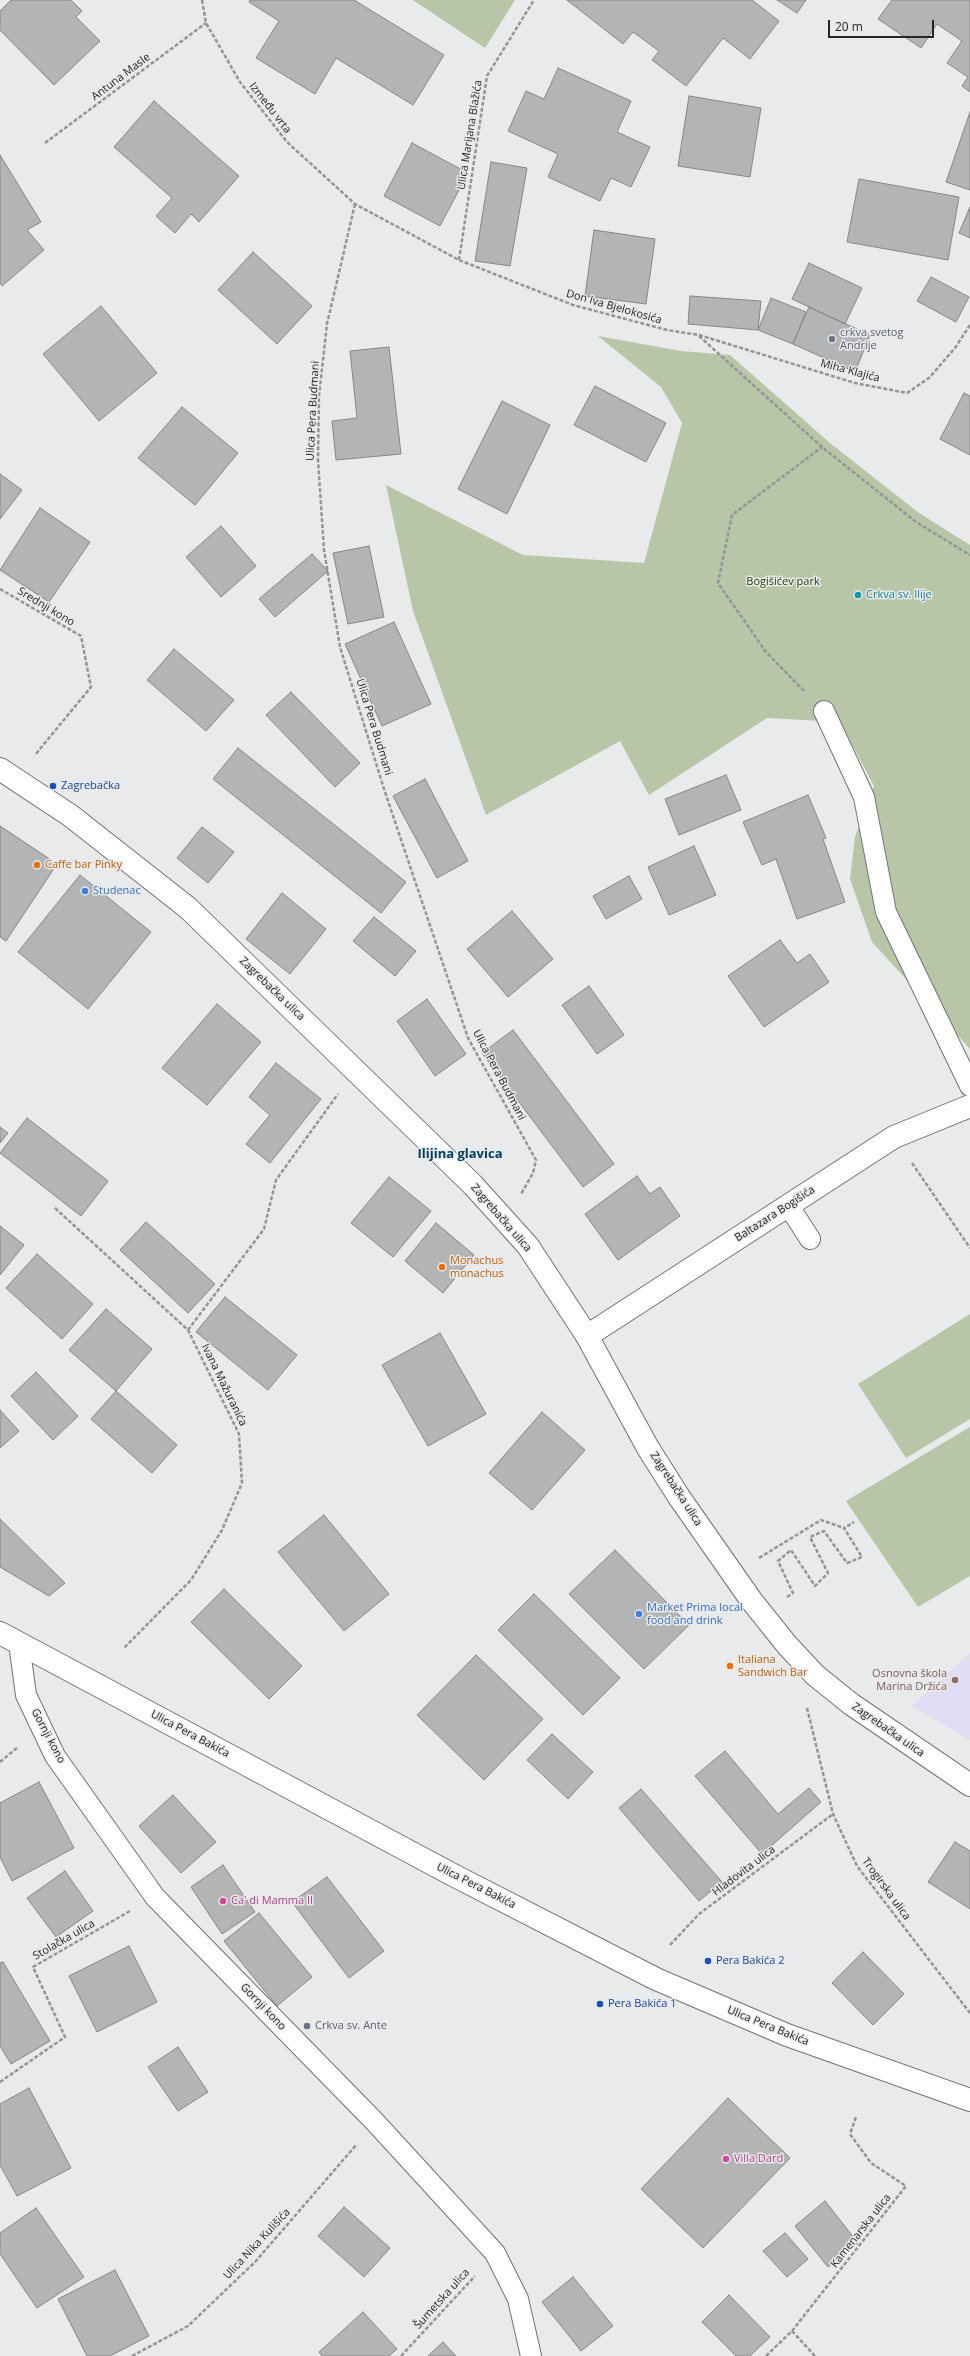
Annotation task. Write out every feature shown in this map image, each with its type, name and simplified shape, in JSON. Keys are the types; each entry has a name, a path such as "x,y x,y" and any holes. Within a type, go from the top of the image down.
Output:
{"street":[{"name":"Zagrebačka ulica","path":"8,774 71,816 188,908 473,1185 528,1246 587,1336 648,1448 679,1497 762,1614 787,1645 815,1675 895,1735 970,1785"},
{"name":"Baltazara Bogišića","path":"587,1336 894,1137 970,1106"},
{"name":"Ulica Pera Bakića","path":"0,1627 9,1638 455,1876 656,1978 787,2035 970,2100"}],"lane":[{"path":"824,712 864,797 886,912 970,1086"},
{"path":"788,1205 810,1239"},
{"name":"Gornji kono","path":"9,1638 26,1695 55,1756 155,1897 375,2122 495,2253 518,2299 531,2356"}],"path":[{"name":"Između vrta","path":"202,0 206,23 240,82 287,142 355,204 459,260"},
{"name":"Ulica Marijana Blažića","path":"459,260 487,76 534,0"},
{"name":"Antuna Masle","path":"45,143 206,23"},
{"name":"Ulica Pera Budmani","path":"355,204 327,324 320,396 318,460 324,550 340,647 384,789 468,1038 536,1160 533,1173 504,1221"},
{"name":"Don Iva Bjelokosića","path":"459,260 573,305 667,330 699,336"},
{"name":"Miha Klajića","path":"699,336 855,383 907,394 929,378 955,348 970,325"},
{"path":"699,336 822,447 916,522 970,555"},
{"path":"822,447 732,515 718,583 766,652 824,712"},
{"name":"Srednji kono","path":"0,589 81,636 91,687 8,774"},
{"path":"55,1208 188,1330 264,1230 276,1180 340,1092"},
{"path":"894,1137 970,1248"},
{"name":"Ivana Mažuranića","path":"124,1648 191,1580 222,1530 242,1483 239,1434 188,1330"},
{"path":"733,1574 821,1520 844,1528 862,1557 847,1563 824,1531 810,1537 828,1573 815,1586 791,1550 778,1561 793,1593 762,1614"},
{"path":"844,1528 854,1522"},
{"name":"Trogirska ulica","path":"805,1703 833,1814 857,1866 970,2013"},
{"name":"Hladovita ulica","path":"670,1945 699,1914 833,1814"},
{"name":"Stolačka ulica","path":"0,2082 65,2037 33,1967 155,1897"},
{"name":"Kamenarska ulica","path":"766,2356 792,2331 906,2186 871,2163 850,2134 856,2117"},
{"name":"Ulica Nika Kulišića","path":"132,2356 188,2326 255,2262 375,2122"},
{"name":"Šumetska ulica","path":"401,2356 495,2253"},
{"path":"792,2331 814,2356"}],"shaded area":[{"name":"Osnovna škola Marina Držića","path":"970,1653 970,1740 911,1706"}],"green space":[{"path":"413,0 515,0 485,48"},
{"name":"Bogišićev park","path":"598,336 681,351 730,355 830,443 919,513 970,545 970,1049 872,942 850,879 855,837 874,786 840,722 767,718 649,795 620,741 486,815 413,611 386,485 523,555 644,563 682,423 661,387"},
{"path":"970,1314 970,1419 906,1458 858,1384"},
{"path":"970,1427 970,1576 918,1607 846,1501"}],"building":[{"path":"11,0 71,0 82,11 76,17 100,41 54,85 0,30 0,11"},
{"path":"250,0 354,0 444,55 413,105 336,58 315,94 256,58 279,21 249,2"},
{"path":"567,0 752,0 779,21 750,59 723,38 686,86 652,60 659,51 633,32 623,44"},
{"path":"777,0 806,0 797,13"},
{"path":"892,0 970,0 970,92 962,86 968,77 947,63 962,41 937,24 921,48 878,19"},
{"path":"558,68 631,101 617,132 650,147 631,187 611,178 600,201 548,177 558,154 508,131 526,91 544,99"},
{"path":"689,96 761,108 750,177 678,166"},
{"path":"154,101 239,176 199,222 191,214 175,233 156,216 172,198 114,147"},
{"path":"970,112 970,190 946,182"},
{"path":"412,143 468,173 440,226 384,196"},
{"path":"0,155 41,222 27,230 44,250 2,286 0,283"},
{"path":"491,162 527,168 510,266 475,261"},
{"path":"859,179 959,197 948,260 847,242"},
{"path":"970,207 970,238 959,233"},
{"path":"594,230 655,239 646,304 585,296"},
{"path":"253,252 312,306 277,344 218,290"},
{"path":"809,263 862,288 845,324 792,299"},
{"path":"931,277 969,297 956,322 917,301"},
{"path":"690,296 761,301 758,330 688,324"},
{"path":"771,298 806,312 793,344 758,330"},
{"path":"101,306 157,373 99,421 43,354"},
{"name":"crkva svetog Andrije","path":"809,307 870,335 855,372 793,344"},
{"path":"389,347 401,454 336,460 332,421 357,418 350,351"},
{"path":"595,386 666,423 646,462 574,425"},
{"path":"964,393 970,396 970,455 940,439"},
{"path":"502,401 550,425 507,514 458,489"},
{"path":"182,407 238,453 195,505 138,458"},
{"path":"0,474 22,490 0,519"},
{"path":"40,508 90,542 49,602 0,570"},
{"path":"221,526 256,566 221,597 186,557"},
{"path":"369,546 384,617 348,624 333,553"},
{"path":"312,554 328,571 275,617 259,599"},
{"path":"394,622 431,704 382,726 345,644"},
{"path":"174,649 234,700 206,731 147,680"},
{"path":"291,692 360,763 335,787 266,715"},
{"path":"238,748 406,882 381,913 213,779"},
{"path":"726,775 741,810 679,835 665,799"},
{"path":"425,779 468,861 437,878 393,796"},
{"path":"808,795 826,838 823,839 845,902 797,919 776,859 762,865 743,822"},
{"path":"0,826 57,864 6,941 0,937"},
{"path":"202,827 234,852 208,883 177,858"},
{"path":"694,846 716,895 669,915 648,867"},
{"path":"80,875 151,932 88,1009 18,952"},
{"path":"629,876 642,899 606,919 593,896"},
{"path":"282,893 326,929 290,974 246,939"},
{"path":"512,911 553,959 508,997 467,949"},
{"path":"374,917 416,951 395,976 353,941"},
{"path":"780,940 797,963 810,954 829,982 764,1027 728,976"},
{"path":"589,986 624,1035 597,1054 562,1005"},
{"path":"427,999 466,1054 435,1076 397,1021"},
{"path":"217,1004 261,1042 207,1105 162,1068"},
{"path":"513,1030 614,1164 583,1187 482,1053"},
{"path":"276,1063 321,1099 270,1163 246,1144 270,1115 249,1097"},
{"path":"27,1118 108,1181 81,1216 0,1153"},
{"path":"0,1127 8,1133 0,1143"},
{"path":"637,1176 650,1194 660,1187 680,1216 618,1260 585,1214"},
{"path":"389,1177 431,1211 393,1257 351,1223"},
{"path":"146,1222 215,1284 188,1313 120,1250"},
{"path":"436,1223 474,1255 443,1293 405,1261"},
{"path":"0,1226 24,1245 0,1275"},
{"path":"37,1254 93,1304 62,1339 6,1288"},
{"path":"225,1297 297,1355 268,1390 196,1332"},
{"path":"106,1309 152,1349 116,1391 69,1350"},
{"path":"440,1333 486,1414 428,1446 382,1365"},
{"path":"36,1372 78,1416 53,1440 11,1396"},
{"path":"116,1391 177,1445 152,1473 91,1419"},
{"path":"0,1410 19,1431 0,1448"},
{"path":"542,1412 585,1450 532,1510 489,1473"},
{"path":"324,1515 389,1594 344,1631 278,1552"},
{"path":"0,1519 65,1583 49,1596 0,1567"},
{"path":"615,1550 689,1625 644,1669 569,1594"},
{"path":"224,1589 302,1666 269,1699 191,1622"},
{"path":"534,1594 620,1678 583,1715 498,1630"},
{"path":"476,1655 543,1719 484,1780 417,1715"},
{"path":"552,1734 593,1772 568,1799 527,1760"},
{"path":"725,1751 778,1814 809,1788 821,1802 762,1854 695,1776"},
{"path":"39,1782 74,1848 12,1881 0,1857 0,1803"},
{"path":"641,1789 722,1882 699,1901 619,1808"},
{"path":"173,1795 216,1842 181,1873 139,1826"},
{"path":"955,1842 970,1851 970,1909 928,1882"},
{"path":"223,1865 255,1912 222,1934 191,1887"},
{"path":"65,1871 93,1911 56,1937 27,1898"},
{"path":"327,1877 384,1951 349,1978 292,1902"},
{"path":"259,1913 312,1977 277,2006 224,1941"},
{"path":"129,1946 157,2002 97,2032 69,1976"},
{"path":"863,1952 904,1994 873,2025 832,1983"},
{"path":"3,1962 50,2041 11,2064 0,2046 0,1963"},
{"path":"178,2047 208,2092 178,2111 148,2067"},
{"path":"29,2088 71,2168 17,2196 0,2165 0,2104"},
{"path":"728,2098 790,2158 703,2248 641,2189"},
{"path":"825,2201 858,2243 828,2267 795,2226"},
{"path":"344,2207 390,2248 364,2277 318,2236"},
{"path":"36,2208 84,2277 37,2308 0,2254 0,2233"},
{"path":"785,2233 808,2259 787,2277 763,2251"},
{"path":"115,2270 149,2336 110,2356 87,2356 58,2299"},
{"path":"573,2277 613,2326 581,2351 542,2302"},
{"path":"729,2295 770,2337 750,2356 736,2356 702,2322"},
{"path":"363,2312 397,2349 389,2356 322,2356 319,2352"},
{"path":"443,2342 456,2356 428,2356"}],"place":[{"name":"crkva svetog Andrije","path":"832,339"},
{"name":"Crkva sv. Ilije","path":"858,595"},
{"name":"Zagrebačka","path":"53,786"},
{"name":"Caffe bar Pinky","path":"37,865"},
{"name":"Studenac","path":"85,891"},
{"name":"Monachus monachus","path":"442,1267"},
{"name":"Market Prima local food and drink","path":"639,1614"},
{"name":"Italiana Sandwich Bar","path":"730,1666"},
{"name":"Osnovna škola Marina Držića","path":"955,1680"},
{"name":"Ca' di Mamma II","path":"223,1901"},
{"name":"Pera Bakića 2","path":"708,1961"},
{"name":"Pera Bakića 1","path":"600,2004"},
{"name":"Crkva sv. Ante","path":"307,2026"},
{"name":"Villa Dard","path":"726,2159"}],"district":[{"name":"Ilijina glavica","path":"460,1154"}]}
